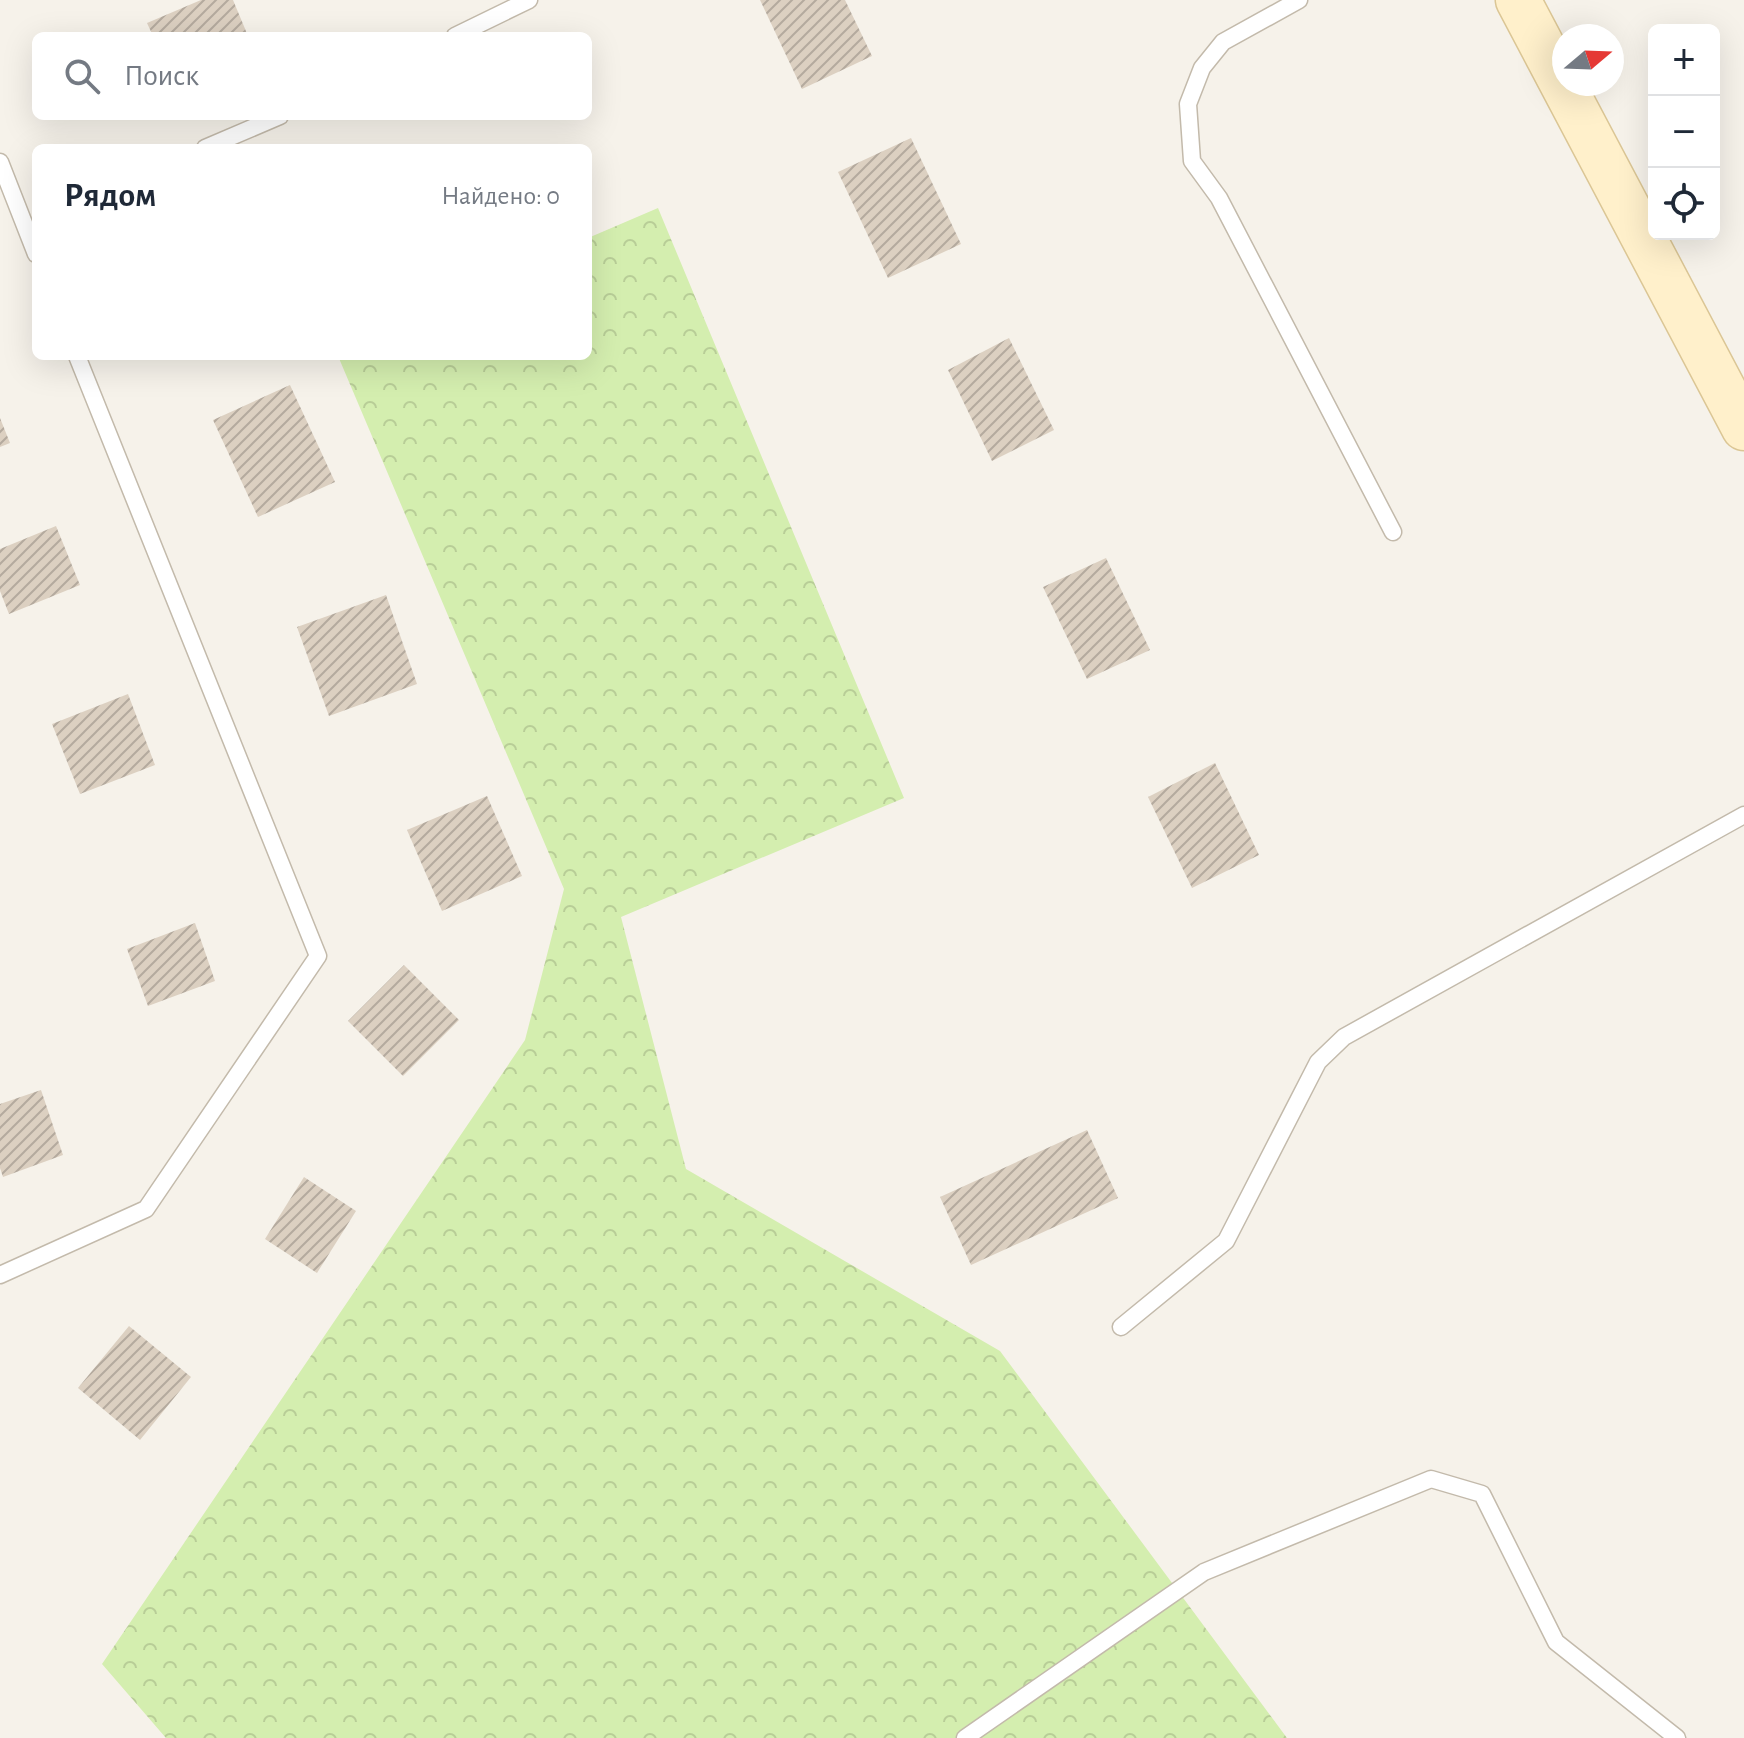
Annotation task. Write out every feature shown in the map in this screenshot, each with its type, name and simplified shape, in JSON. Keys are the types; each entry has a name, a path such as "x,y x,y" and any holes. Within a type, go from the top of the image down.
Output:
{"main road":[{"path":"1518,0 1744,428"}],"lane":[{"path":"463,32 529,0"},
{"path":"1299,0 1223,42 1202,68 1188,104 1192,161 1219,198 1393,532"},
{"path":"214,144 271,120"},
{"path":"0,162 30,222"},
{"path":"0,1275 146,1209 318,956 79,360"},
{"path":"1121,1327 1226,1241 1318,1062 1344,1037 1744,815"},
{"path":"965,1738 1204,1572 1431,1479 1482,1494 1556,1642 1677,1738"}],"green space":[{"path":"658,208 904,798 621,917 686,1169 1000,1351 1287,1738 166,1738 102,1664 525,1040 564,889 340,360 592,360 592,236"}],"building":[{"path":"201,0 233,0 246,32 151,32 147,23"},
{"path":"760,0 845,0 872,56 802,89"},
{"path":"911,138 961,244 888,278 838,172"},
{"path":"1009,338 1054,430 992,461 948,370"},
{"path":"290,385 335,482 258,517 213,420"},
{"path":"0,418 10,443 0,447"},
{"path":"56,526 80,585 9,614 0,591 0,549"},
{"path":"1106,558 1150,650 1087,679 1043,587"},
{"path":"386,595 417,684 329,716 297,627"},
{"path":"128,694 155,765 80,794 52,724"},
{"path":"1215,763 1259,855 1192,888 1148,797"},
{"path":"487,796 522,876 442,911 407,830"},
{"path":"195,923 215,981 148,1006 127,949"},
{"path":"404,965 459,1020 403,1076 348,1021"},
{"path":"41,1090 63,1155 3,1177 0,1168 0,1104"},
{"path":"1087,1130 1118,1198 971,1265 940,1197"},
{"path":"304,1177 356,1211 317,1273 265,1239"},
{"path":"129,1326 191,1377 140,1440 78,1388"}]}
